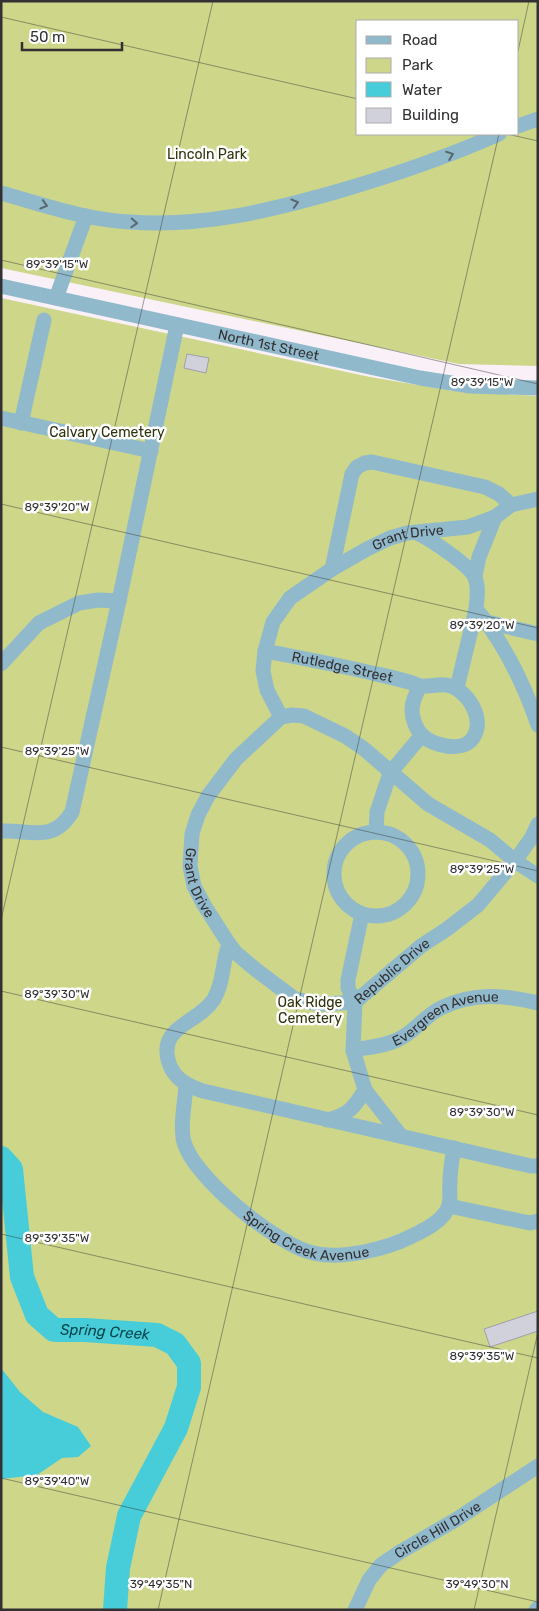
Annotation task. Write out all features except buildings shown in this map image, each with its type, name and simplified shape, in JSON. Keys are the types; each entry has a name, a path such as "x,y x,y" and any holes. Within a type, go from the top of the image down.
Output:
{"street":[{"path":"519,126 538,119"},
{"path":"1,193 86,216 128,222 164,224 203,221 241,216 278,208 430,163 498,135"},
{"path":"56,298 86,216"},
{"name":"North 1st Street","path":"1,286 420,378 470,386 538,388"},
{"path":"21,423 44,320"},
{"path":"1,831 44,834 59,827 72,812 119,601 177,324"},
{"path":"1,418 151,451"},
{"path":"332,569 352,474 357,467 365,463 383,464 485,487 499,494 511,505"},
{"name":"Grant Drive","path":"229,944 194,886 190,866 192,834 198,814 226,772 253,741 281,717 267,690 263,672 265,651 272,622 290,598 332,569 390,538 407,533 468,527 495,517 511,505 538,499"},
{"path":"456,688 476,609 477,592 475,576 479,557 495,517"},
{"path":"417,533 450,553 475,576"},
{"path":"1,664 38,623 79,603 98,600 119,601"},
{"path":"476,609 487,622 513,665 538,725"},
{"path":"487,622 538,634"},
{"name":"Rutledge Street","path":"265,651 339,665 420,686"},
{"path":"448,684 456,688 471,704 476,713 477,726 473,738 466,744 455,747 434,742 422,735 414,722 412,709 420,686 448,684"},
{"path":"281,717 292,715 304,716 345,736 363,748 428,804 479,833 538,876"},
{"path":"376,832 377,812 390,773 422,735"},
{"name":"Republic Drive","path":"229,944 236,953 255,969 295,999 319,1004 355,1002 421,946 478,905 516,861 538,824"},
{"path":"376,832 398,838 409,848 418,872 409,900 395,911 377,916 362,914 348,905 337,890 334,876 338,856 346,844 360,834 376,832"},
{"path":"362,914 348,980 348,988 355,1002 353,1050 365,1090 401,1136"},
{"path":"229,944 224,956 220,986 214,1000 198,1017 176,1030 170,1037 167,1045 170,1068 186,1085 203,1091 328,1120 538,1166"},
{"name":"Evergreen Avenue","path":"353,1050 387,1044 402,1038 439,1009 471,998 493,995 538,1002"},
{"name":"Spring Creek Avenue","path":"186,1085 183,1122 184,1143 190,1159 211,1183 240,1209 297,1248 312,1253 335,1254 365,1251 386,1246 407,1239 438,1221 449,1206"},
{"path":"328,1120 342,1116 350,1110 365,1090"},
{"path":"454,1148 449,1206 530,1223 538,1221"},
{"name":"Circle Hill Drive","path":"355,1610 362,1603 369,1580 381,1565 457,1519 538,1466"}],"green space":[{"name":"Lincoln Park","path":"1,1 538,1 538,366 459,364 1,268"},
{"name":"Oak Ridge Cemetery","path":"1,298 370,377 454,391 538,396 538,1610 1,1610"}],"water":[{"path":"1,1368 20,1392 43,1412 78,1427 91,1446 78,1457 62,1458 37,1475 1,1479"}],"waterway":[{"name":"Spring Creek","path":"1,1158 11,1169 22,1277 37,1315 54,1330 85,1330 157,1335 175,1344 189,1363 189,1387 176,1428 129,1516 118,1568 115,1610"}],"park label":[{"name":"Calvary Cemetery","path":"107,432"}]}
